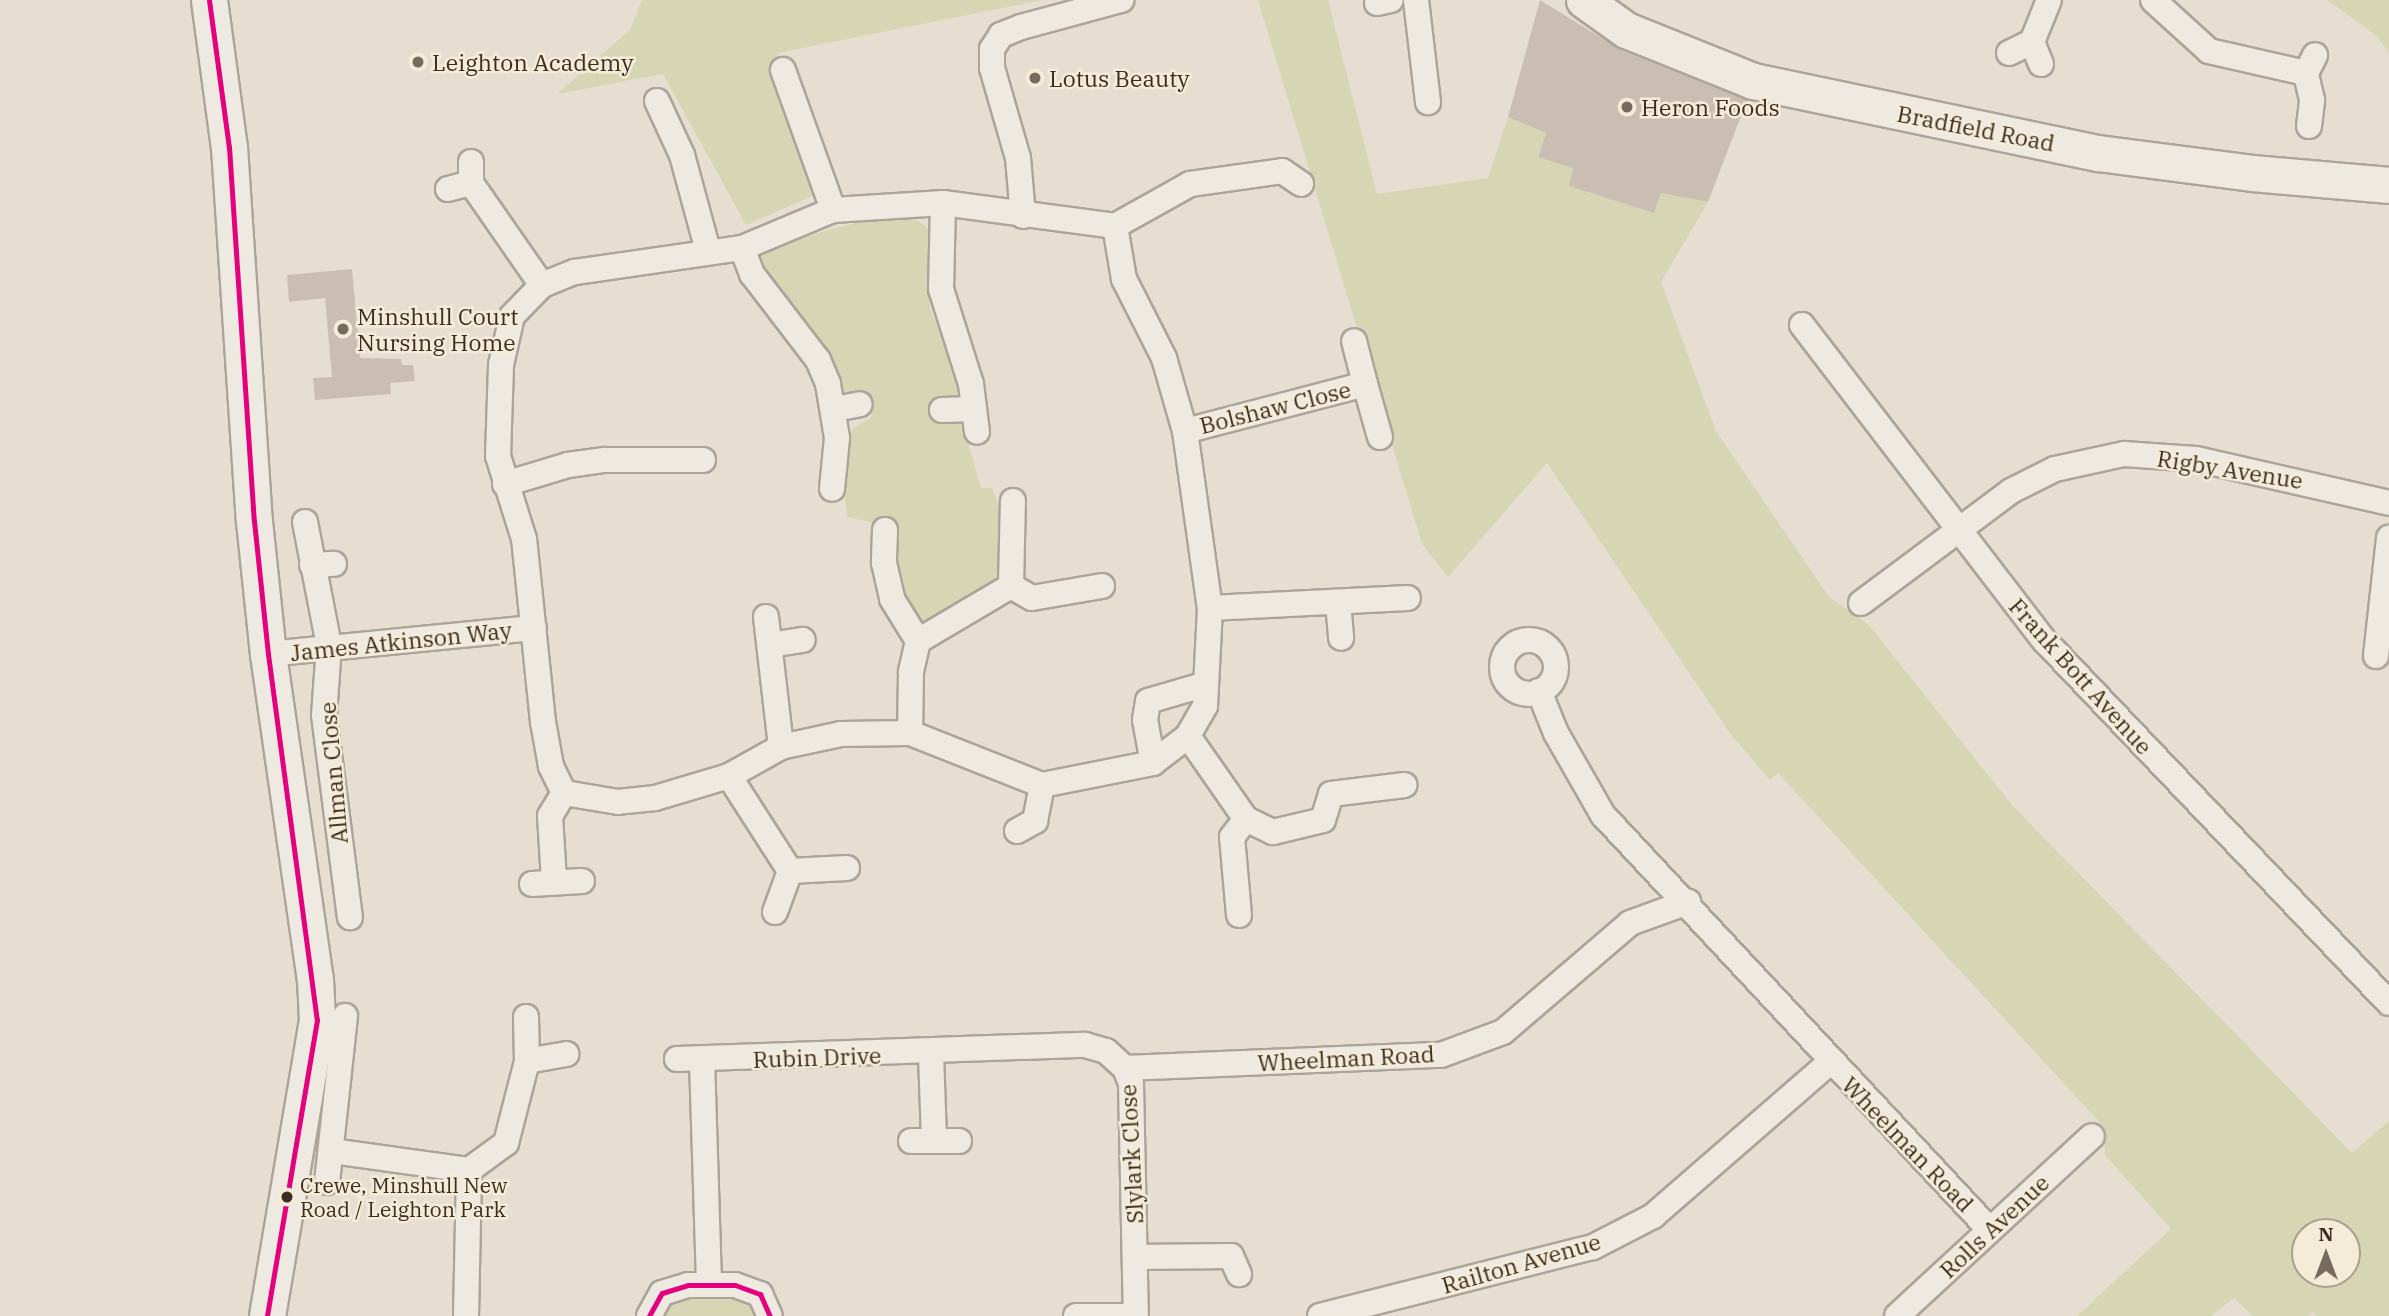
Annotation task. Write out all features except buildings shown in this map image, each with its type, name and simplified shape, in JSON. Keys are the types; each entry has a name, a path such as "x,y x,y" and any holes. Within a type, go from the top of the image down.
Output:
{"street":[{"path":"209,0 229,147 254,521 268,654 315,979 317,1020 284,1237 267,1316"},
{"path":"1023,216 1018,158 992,68 992,49 1001,35 1021,27 1121,0"},
{"path":"1416,0 1428,102"},
{"name":"Bradfield Road","path":"1584,0 1626,30 1753,81 2098,153 2252,173 2389,185"},
{"path":"2027,53 2049,0"},
{"path":"2153,0 2209,51 2311,64 2312,100 2309,127"},
{"path":"783,71 833,210"},
{"path":"657,101 682,155 708,251"},
{"path":"582,881 543,883 550,816 564,793 618,802 655,798 729,776 781,747 841,734 910,733 1042,785 1153,763 1188,736 1205,706 1210,608 1185,430 1164,358 1124,279 1115,226 1191,184 1282,171 1301,184"},
{"path":"463,178 542,285"},
{"path":"942,410 976,420 971,384 941,289 943,203"},
{"name":"James Atkinson Way","path":"564,793 547,744 524,539 505,484 497,428 501,365 512,316 542,285 575,272 742,248 833,210 943,203 1023,216 1115,226"},
{"path":"742,248 752,274 818,360 835,409 832,489"},
{"name":"Frank Bott Avenue","path":"1802,325 1958,533 2043,639 2389,1003"},
{"name":"Bolshaw Close","path":"1354,341 1380,437"},
{"name":"Bolshaw Close","path":"1185,430 1365,384"},
{"path":"835,409 860,404"},
{"name":"Rigby Avenue","path":"1861,603 2011,491 2055,469 2124,454 2196,459 2389,503"},
{"path":"505,484 568,465 605,460 703,460"},
{"path":"1011,586 1013,501"},
{"name":"Allman Close","path":"305,522 323,564 330,646 324,715 354,904"},
{"path":"885,530 884,563 892,599 918,641 911,672 910,733"},
{"path":"2376,656 2384,631 2389,538"},
{"path":"1011,586 1032,598 1102,586"},
{"path":"918,641 1011,586"},
{"path":"1210,608 1408,598"},
{"path":"1338,602 1340,638"},
{"path":"766,617 781,747"},
{"name":"James Atkinson Way","path":"268,654 534,628"},
{"path":"770,645 803,640"},
{"path":"1153,763 1145,720 1148,701 1206,684"},
{"name":"Wheelman Road","path":"1539,691 1556,733 1604,815 1688,902 1829,1062 1989,1229"},
{"path":"1188,736 1246,818 1273,832 1323,820 1331,794 1404,785"},
{"path":"729,776 790,871"},
{"path":"1034,830 1042,785"},
{"path":"1239,915 1232,837 1246,818"},
{"path":"790,871 847,868"},
{"path":"775,912 790,871"},
{"name":"Wheelman Road","path":"1125,1068 1441,1055 1503,1032 1630,923 1688,902"},
{"path":"327,1182 345,1016"},
{"path":"332,1151 469,1170 506,1143 527,1061 526,1017"},
{"name":"Slylark Close","path":"931,1054 1085,1045 1106,1051 1125,1068 1131,1084 1136,1316"},
{"path":"527,1061 566,1054"},
{"path":"931,1054 923,1141 959,1141"},
{"name":"Rubin Drive","path":"677,1059 931,1054"},
{"path":"702,1060 709,1285"},
{"name":"Railton Avenue","path":"1320,1316 1593,1247 1653,1216 1829,1062"},
{"name":"Rolls Avenue","path":"1897,1316 2092,1136"},
{"path":"466,1316 469,1170"},
{"path":"1135,1256 1231,1256 1239,1274"},
{"path":"649,1316 662,1293 688,1284 735,1284 760,1294 770,1316"},
{"path":"1076,1316 1122,1316"}],"green space":[{"path":"642,0 1043,0 778,53 819,193 746,225 663,74 557,94 630,30"},
{"path":"1258,0 1328,0 1377,194 1488,178 1508,117 1546,133 1538,156 1573,168 1569,186 1654,213 1661,193 1708,202 1661,282 1716,431 1829,597 1868,624 2012,805 2352,1153 2389,1121 2389,1316 2317,1316 2313,1312 2308,1316 2253,1316 2234,1298 2211,1316 2077,1316 2171,1229 2105,1155 2104,1127 1778,773 1770,780 1732,736 1547,463 1448,577 1422,544"},
{"path":"2327,0 2389,0 2389,53 2377,36"},
{"path":"910,215 928,228 930,309 961,379 958,398 935,404 935,420 959,422 964,428 981,488 992,488 1007,527 995,588 918,624 892,578 894,527 847,517 842,459 853,428 872,417 871,399 847,397 838,387 757,263 762,253 824,231 875,218"},
{"path":"733,1295 749,1302 758,1316 662,1316 674,1300 684,1296"}],"transit line":[{"path":"209,0 229,147 254,521 268,654 317,1020 267,1316"},
{"path":"649,1316 662,1293 688,1285 735,1285 760,1294 770,1316"}],"place":[{"name":"Leighton Academy","path":"418,62"},
{"name":"Lotus Beauty","path":"1035,78"},
{"name":"Heron Foods","path":"1627,107"},
{"name":"Minshull Court Nursing Home","path":"343,329"},
{"name":"Crewe, Minshull New Road / Leighton Park","path":"287,1197"}]}
